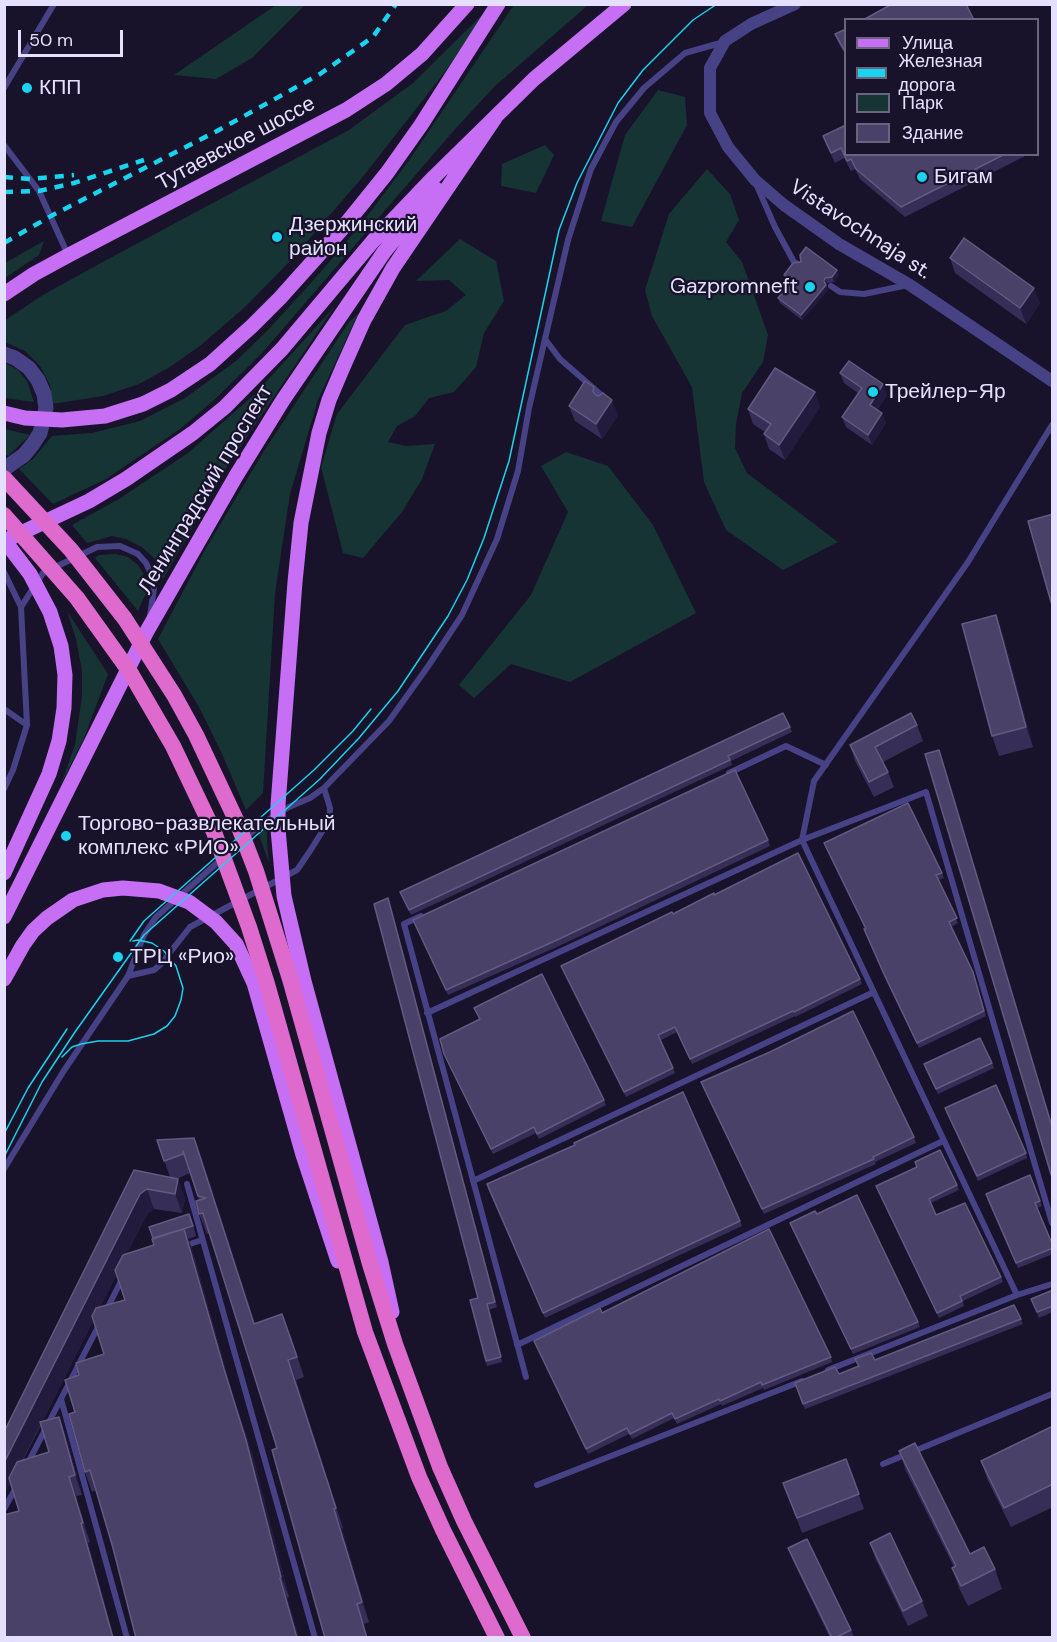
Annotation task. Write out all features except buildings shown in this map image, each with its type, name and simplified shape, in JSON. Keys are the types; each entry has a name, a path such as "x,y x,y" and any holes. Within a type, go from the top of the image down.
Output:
{"highway":[{"path":"4,478 71,550 131,628 180,705 237,822 256,871 284,957 370,1264 406,1376 440,1467 464,1521 523,1638"},
{"path":"4,515 77,598 130,672 174,746 214,832 267,984 365,1332 424,1487 453,1552 497,1638"}],"main road":[{"name":"Тутаевское шоссе","path":"4,294 69,255 346,110 386,84 422,54 467,4"},
{"path":"4,413 45,420 86,419 127,410 171,390 210,364 252,326 341,230 387,173 421,125 498,4"},
{"path":"4,873 49,774 59,741 64,708 65,675 61,646 50,612 30,574 4,541 70,510 126,479 162,456 225,407 282,349 373,242 434,177 534,79 624,4"},
{"path":"406,1376 381,1263 291,933 284,896 278,805 301,523 313,462 329,400 364,320 393,268 495,118"},
{"name":"Ленинградский проспект","path":"4,917 147,631 236,476 303,370 384,252 495,118"},
{"path":"4,979 14,958 33,931 64,905 103,890 142,888 159,891 175,896 202,910 221,926 236,944 254,983 303,1155 332,1246 365,1332"}],"street":[{"name":"Vistavochnaja st.","path":"795,4 751,24 725,41 710,68 710,113 728,147 754,180 784,205 839,244 910,285 1053,381"},
{"path":"4,354 15,358 38,380 44,394 46,408 40,433 33,444 24,455 4,469"}],"lane":[{"path":"4,88 54,4"},
{"path":"4,1169 63,1072 128,976 144,935 156,917 261,824 324,788 389,721 462,615 497,539 518,471 529,408 571,230 591,169 616,122 644,88 686,53 725,41"},
{"path":"4,145 39,191 69,255"},
{"path":"754,180 775,228 794,262 798,264"},
{"path":"831,286 840,292 864,294 910,285"},
{"path":"545,339 560,359 607,400 604,406"},
{"path":"1017,1295 802,840 814,781 968,562 1053,425"},
{"path":"21,607 43,573 97,547 120,546 138,554 146,563 152,576 154,588 147,631"},
{"path":"4,572 21,607 27,725 13,770 4,789"},
{"path":"4,709 27,725"},
{"path":"723,776 786,746 826,765"},
{"path":"128,976 153,970 161,964 190,927 297,870 330,819 330,808 324,788"},
{"path":"428,1013 802,840 926,792 1053,1223"},
{"path":"425,914 404,924 526,1377"},
{"path":"473,1181 874,992"},
{"path":"517,1346 944,1141"},
{"path":"187,1184 315,1638"},
{"path":"172,1250 202,1240"},
{"path":"25,1469 125,1273"},
{"path":"821,1373 1017,1295 1053,1284"},
{"path":"537,1485 810,1377"},
{"path":"883,1464 1053,1394"},
{"path":"61,1399 127,1638"},
{"path":"4,1509 20,1479"}],"green space":[{"path":"276,5 305,5 252,58 216,79 174,75"},
{"path":"514,5 588,5 495,86 262,353 213,401 180,429 106,479 53,504 19,469 33,459 52,436 92,433 140,421 185,398 236,361 268,330 362,223 410,159"},
{"path":"484,13 448,68 361,179 291,260 245,307 201,345 170,367 139,384 103,396 52,404 50,385 40,366 25,351 5,342 4,321 43,295 349,130 413,83"},
{"path":"658,90 685,97 687,125 632,227 601,221 625,135"},
{"path":"545,145 554,155 536,193 501,186 502,164"},
{"path":"707,169 730,194 739,220 726,242 742,262 768,335 763,362 742,393 736,424 735,448 747,473 838,542 783,570 726,530 704,482 692,387 652,316 645,290 669,214"},
{"path":"460,239 496,261 504,301 484,333 476,367 454,392 429,398 415,416 397,426 388,442 406,446 435,444 422,479 402,512 363,558 343,553 321,467 337,414 405,325 446,311 466,295 449,280 416,281"},
{"path":"44,241 39,255 5,278 5,263"},
{"path":"335,306 226,468 163,579 154,558 142,547 126,539 112,536 87,543 72,525 119,499 188,453 256,393"},
{"path":"358,314 318,400 290,494 275,593 263,793 246,810 199,707 158,639 205,550 264,451 349,322"},
{"path":"5,363 18,370 27,381 34,402 5,398"},
{"path":"5,429 30,435 8,456 5,454"},
{"path":"566,452 608,466 653,525 696,613 570,682 511,664 474,698 459,685 531,595 568,512 541,466"},
{"path":"116,554 128,557 138,565 143,573 146,593 138,611 95,558 99,555"},
{"path":"67,611 108,674 84,738 61,784 75,745 82,696 82,671 76,639"},
{"path":"267,817 267,842 269,863 256,826"}],"tram line":[{"path":"4,1157 42,1082 144,935 320,779 359,738 398,691 448,616 467,580 484,538 509,461 559,230 577,183 618,103 643,70 693,20 717,4"},
{"path":"130,941 144,921 314,770 353,731 371,709"},
{"path":"62,1057 72,1047 81,1044 98,1041 128,1041 154,1034 167,1026 175,1016 183,988 176,966 164,951 152,943 133,941"},
{"path":"4,1134 28,1088 67,1029"}],"railway":[{"path":"4,243 320,74 373,37 396,4"},
{"path":"4,192 39,191 74,183 144,160"},
{"path":"4,177 31,179 74,175"}],"place":[{"name":"КПП","path":"27,88"},
{"name":"Бигам","path":"922,177"},
{"name":"Дзержинский район","path":"277,237"},
{"name":"Gazpromneft","path":"810,287"},
{"name":"Трейлер-Яр","path":"873,392"},
{"name":"Торгово-развлекательный комплекс «РИО»","path":"66,836"},
{"name":"ТРЦ «Рио»","path":"118,957"}]}
